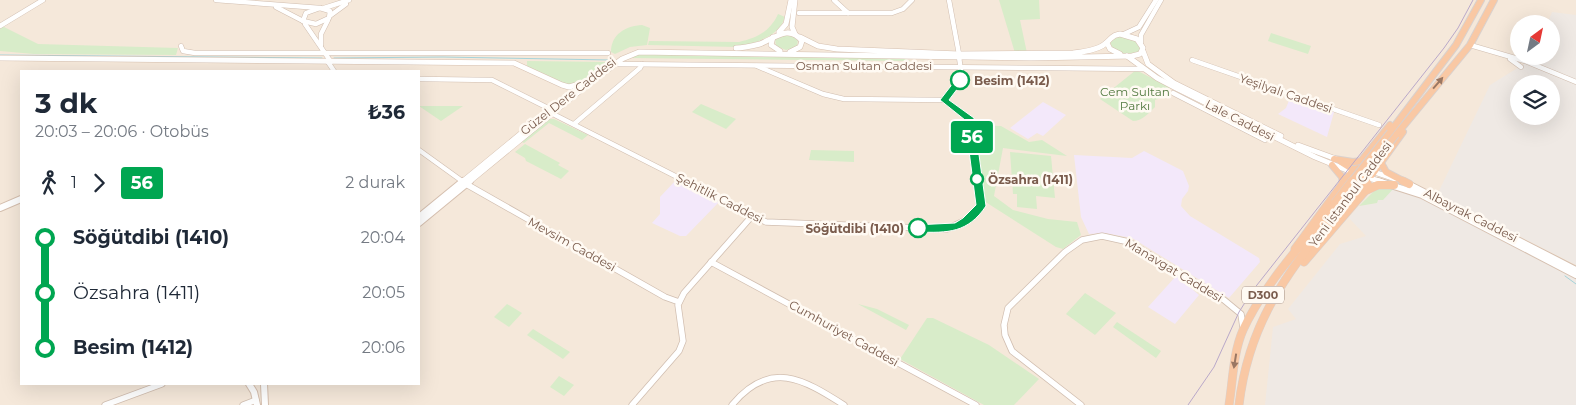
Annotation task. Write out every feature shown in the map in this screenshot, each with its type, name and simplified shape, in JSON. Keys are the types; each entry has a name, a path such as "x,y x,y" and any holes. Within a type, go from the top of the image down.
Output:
{"highway":[{"name":"Yeni İstanbul Caddesi","path":"1229,405 1237,350 1243,332 1262,298 1393,133 1424,87 1463,35 1481,0"},
{"name":"Yeni İstanbul Caddesi","path":"1393,133 1470,45 1494,0"},
{"path":"1293,257 1302,237 1344,182 1360,169 1408,102 1424,87"},
{"path":"1373,173 1421,108 1423,100"},
{"path":"1360,169 1366,160 1369,164 1377,165 1381,163"},
{"path":"1333,162 1373,173 1389,182"},
{"path":"1292,272 1304,262 1365,191 1368,185 1360,169 1353,162 1333,162"},
{"path":"1333,162 1344,182"},
{"path":"1381,163 1386,172 1409,184"},
{"path":"1342,218 1347,204 1362,185 1352,179 1344,182"},
{"path":"1365,191 1376,185 1389,182"},
{"name":"Yeni İstanbul Caddesi","path":"1240,403 1247,358 1257,330 1271,303 1338,204"}],"main road":[{"path":"791,0 786,24 775,35 771,45 784,53 800,47 802,40 800,37"},
{"path":"795,0 792,27 795,34"},
{"path":"775,35 786,32 795,34 818,46 837,49 959,56 1031,58 1124,56 1137,55 1143,51"},
{"path":"959,56 1086,52 1107,43 1110,37 1124,34 1134,37 1142,43"},
{"name":"Güzel Dere Caddesi","path":"552,112 570,93 617,58 632,50 647,48 745,48 775,35"},
{"name":"Lale Caddesi","path":"1107,43 1110,49 1176,88 1267,137 1333,162"},
{"name":"Lale Caddesi","path":"1142,43 1147,61 1153,68 1174,82 1333,162"},
{"name":"Güzel Dere Caddesi","path":"420,216 614,64 626,56 639,52 959,56"},
{"path":"0,58 519,64 569,86 583,83"},
{"path":"492,63 512,65 570,93"},
{"path":"1267,137 1274,134 1310,150"},
{"path":"1360,169 1429,199 1576,275"},
{"name":"Güzel Dere Caddesi","path":"420,222 464,182"},
{"name":"Albayrak Caddesi","path":"1389,182 1409,184 1576,270"},
{"path":"0,206 20,198"},
{"path":"250,385 254,392 256,402"},
{"path":"264,385 265,405"}],"street":[{"path":"0,25 42,0"},
{"path":"216,0 322,8 330,11 330,17 321,34 321,46"},
{"path":"268,4 304,22 319,24 350,0"},
{"path":"335,70 302,18 306,13 350,0"},
{"path":"834,0 842,9 849,13"},
{"path":"799,13 892,13 903,9 912,0"},
{"path":"754,65 823,94 844,99 944,100 962,78 949,0"},
{"path":"1124,34 1139,27 1156,0"},
{"path":"1142,43 1141,35 1161,0"},
{"path":"1470,45 1525,61 1576,82"},
{"path":"181,46 183,51 196,53 608,53"},
{"path":"1503,55 1521,67"},
{"name":"Yeşilyalı Caddesi","path":"1192,60 1380,125"},
{"name":"Osman Sultan Caddesi","path":"614,64 1144,69"},
{"path":"574,124 640,68 642,64"},
{"name":"Şehitlik Caddesi","path":"420,79 492,80 766,222 947,229 958,226 967,220 981,206 969,118 944,100"},
{"name":"Lale Caddesi","path":"1173,93 1267,137"},
{"name":"Mevsim Caddesi","path":"420,151 464,182 664,297 679,302"},
{"path":"632,405 679,351 683,341 679,302 684,293 752,216"},
{"name":"Manavgat Caddesi","path":"1081,405 1012,351 1006,341 1003,320 1008,308 1066,250 1080,240 1089,237 1116,237 1142,248 1231,305 1242,316 1243,332"},
{"name":"Cumhuriyet Caddesi","path":"711,262 976,405"},
{"path":"732,405 743,391 758,382 794,378 844,405"},
{"path":"105,405 159,385"},
{"path":"243,405 256,402"}],"shaded area":[{"path":"0,0 1576,0 1576,405 0,405"},
{"path":"1552,12 1576,15 1576,265 1437,195 1490,85 1522,65 1560,65 1560,15 1551,15"},
{"path":"1290,98 1334,112 1327,137 1278,114 1286,108"},
{"path":"1043,102 1066,115 1043,136 1037,133 1028,139 1010,128"},
{"path":"1144,151 1183,171 1189,186 1182,199 1181,206 1190,216 1259,258 1260,262 1229,298 1132,238 1105,233 1089,234 1081,217 1074,155 1132,158"},
{"path":"676,180 719,202 686,236 680,236 652,223 660,214 660,197"},
{"path":"1394,188 1417,196 1576,278 1576,405 1265,405 1273,327 1296,319 1288,309 1340,244 1366,236 1349,218 1359,206 1376,203"},
{"path":"1177,275 1188,282 1186,284 1199,295 1175,324 1148,307"}],"green space":[{"path":"999,0 1039,0 1040,19 1020,20 1027,53 1015,53"},
{"path":"778,14 785,17 778,30 759,41 737,47 648,45 649,41 739,42 767,30"},
{"path":"642,25 650,28 647,45 630,47 615,54 611,52 614,40 620,32 630,27"},
{"path":"2,26 38,44 178,48 176,55 34,54 0,51 0,27"},
{"path":"1271,33 1311,46 1308,54 1268,41"},
{"path":"789,34 798,39 797,47 786,50 776,46 775,39"},
{"path":"1119,36 1134,39 1141,47 1138,53 1124,54 1112,48 1110,41"},
{"path":"639,53 903,58 911,61 628,58"},
{"path":"527,61 607,62 583,80 566,84 527,66"},
{"name":"Cem Sultan Parkı","path":"1136,70 1169,87 1164,97 1155,100 1155,107 1150,112 1142,118 1133,121 1100,99"},
{"path":"701,104 736,119 726,129 692,112"},
{"path":"420,106 463,106 441,121"},
{"path":"548,119 554,119 588,135 582,140 549,123 524,143 520,141"},
{"path":"975,125 1001,126 1029,142 1042,140 1067,156 1003,148 994,196 1013,210 1048,219 1077,222 1081,235 1063,249 1056,247 984,201"},
{"path":"525,144 560,163 558,165 569,171 561,179 526,161 525,158 515,152"},
{"path":"811,150 854,151 854,162 809,160"},
{"path":"1010,152 1051,156 1055,198 1036,196 1037,209 1017,207 1017,194 1013,194"},
{"path":"1377,188 1394,188 1383,200 1359,206"},
{"path":"1085,293 1116,313 1095,335 1066,314"},
{"path":"507,304 522,313 509,327 494,317"},
{"path":"858,304 877,309 909,325 906,330"},
{"path":"927,318 933,318 989,345 1039,379 1014,405 984,405 900,359"},
{"path":"1117,322 1161,351 1156,358 1113,327"},
{"path":"533,329 570,352 563,359 527,335"},
{"path":"559,376 574,385 564,396 550,387"}],"waterway":[{"path":"0,55 322,58"},
{"path":"334,58 443,57 610,60"},
{"path":"1565,276 1576,284"}],"tram line":[{"path":"1188,405 1214,367 1239,312 1253,290 1444,48 1458,28 1473,0"}],"bus line":[{"name":"56","path":"918,228 947,229 958,226 981,206 969,118 944,100 960,80"}],"place":[{"name":"Besim (1412)","path":"960,80"},
{"name":"Özsahra (1411)","path":"977,179"},
{"name":"Söğütdibi (1410)","path":"918,228"}]}
